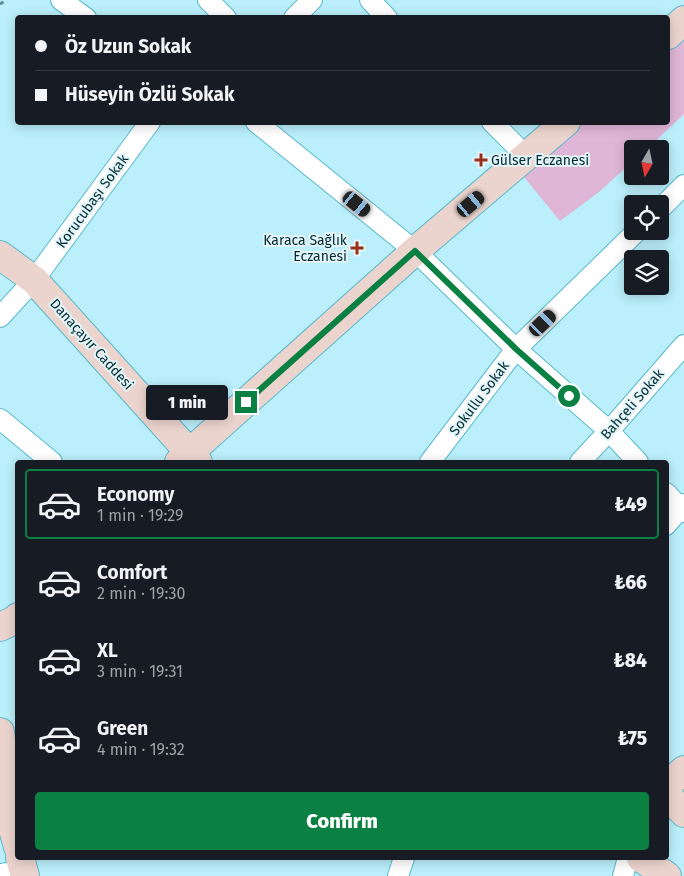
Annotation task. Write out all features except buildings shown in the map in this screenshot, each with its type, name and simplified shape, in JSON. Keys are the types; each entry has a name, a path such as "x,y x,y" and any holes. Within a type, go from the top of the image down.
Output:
{"street":[{"path":"61,0 82,15"},
{"path":"208,0 223,15"},
{"path":"297,15 312,0"},
{"path":"370,0 384,15"},
{"path":"670,33 684,20"},
{"name":"Korucubaşı Sokak","path":"0,317 34,280 148,125"},
{"path":"260,125 415,251 516,349 610,431 636,460"},
{"path":"495,125 526,156"},
{"path":"189,459 415,251 562,125"},
{"path":"669,200 684,185"},
{"name":"Sokullu Sokak","path":"432,460 516,349 628,240"},
{"name":"Danaçayır Caddesi","path":"0,255 34,280 189,459"},
{"name":"Bahçeli Sokak","path":"582,460 610,431 684,345"},
{"path":"0,419 50,460"},
{"path":"669,496 683,508 669,522"},
{"path":"0,732 15,847"},
{"path":"669,783 684,770"},
{"path":"669,797 684,814"},
{"path":"398,876 403,860"},
{"path":"623,876 627,860"},
{"path":"644,860 667,876"}],"path":[{"path":"0,4 7,0"}],"shaded area":[{"path":"684,31 684,114 657,140 624,140 624,169 599,192 560,221 519,171 574,125 670,125 670,43"}],"place":[{"name":"Gülser Eczanesi","path":"481,160"},
{"name":"Karaca Sağlık Eczanesi","path":"357,248"}],"route":[{"path":"246,402 415,251 516,349 569,396"}]}
